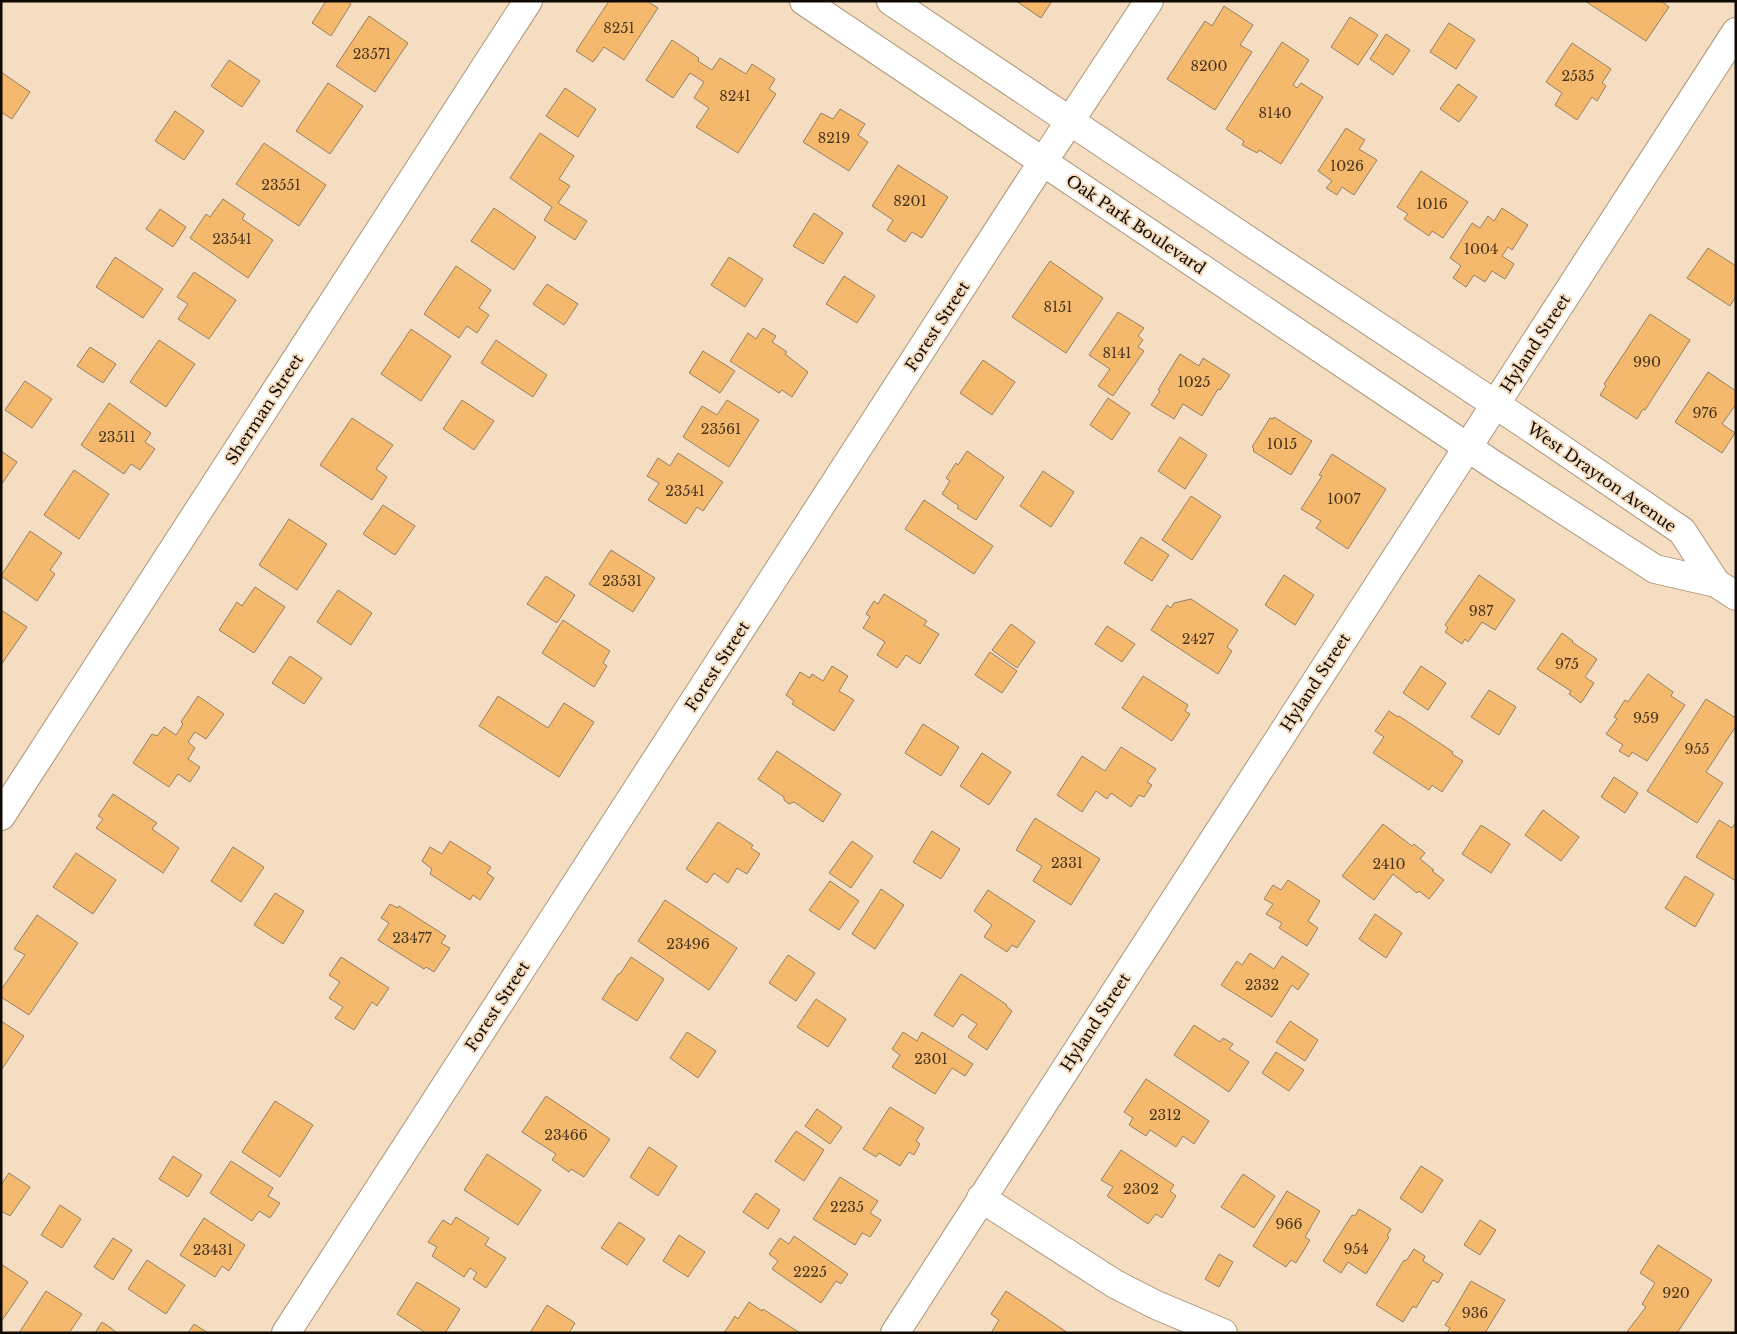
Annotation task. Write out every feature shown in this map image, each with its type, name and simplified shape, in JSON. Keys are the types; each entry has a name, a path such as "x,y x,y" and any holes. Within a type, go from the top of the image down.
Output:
{"street":[{"name":"Sherman Street","path":"1,816 528,1"},
{"name":"Oak Park Boulevard","path":"804,1 1469,447"},
{"path":"891,1 1496,404"},
{"name":"Forest Street","path":"286,1333 1070,121 1150,1"},
{"name":"Hyland Street","path":"895,1333 1736,32"},
{"name":"West Drayton Avenue","path":"1496,404 1682,532 1726,590"},
{"name":"West Drayton Avenue","path":"1469,447 1655,569 1726,590"},
{"path":"981,1198 1115,1284 1156,1305 1223,1333"}],"building":[{"path":"326,1 347,1 351,4 331,36 312,23"},
{"path":"609,1 647,1 658,8 624,60 604,47 593,62 576,51"},
{"path":"1016,1 1052,1 1041,18"},
{"path":"1585,1 1661,1 1669,7 1646,41"},
{"path":"1224,6 1253,25 1240,45 1252,52 1215,110 1167,79 1205,21 1212,26"},
{"path":"369,16 408,43 375,92 336,66"},
{"path":"1350,17 1378,35 1358,65 1331,47"},
{"path":"1449,23 1475,40 1456,69 1430,52"},
{"path":"1386,34 1410,50 1393,75 1370,59"},
{"path":"672,40 699,58 698,61 712,70 720,58 746,74 752,64 775,79 769,89 776,94 738,153 696,127 709,108 694,98 704,82 690,73 673,98 646,80"},
{"path":"1282,42 1309,60 1293,85 1297,88 1301,83 1323,97 1281,164 1259,150 1257,153 1242,145 1244,141 1226,129"},
{"path":"1572,43 1611,69 1602,83 1606,86 1597,101 1592,97 1577,120 1555,105 1562,93 1546,82"},
{"path":"229,60 260,81 242,107 211,86"},
{"path":"1,72 30,92 12,119 1,112"},
{"path":"328,83 363,106 330,154 296,131"},
{"path":"1458,84 1477,97 1459,122 1440,109"},
{"path":"565,88 596,109 578,137 546,116"},
{"path":"840,109 865,124 858,135 868,142 849,171 803,142 821,113 833,119"},
{"path":"175,111 204,131 184,160 155,141"},
{"path":"1346,128 1365,140 1359,149 1377,160 1354,195 1342,187 1337,195 1326,188 1332,181 1318,171"},
{"path":"540,133 574,156 559,179 570,186 558,203 587,221 575,240 544,220 552,207 510,178"},
{"path":"264,143 326,185 299,226 236,184"},
{"path":"898,165 948,197 922,238 912,232 905,242 887,230 893,220 872,206"},
{"path":"1421,171 1468,202 1443,238 1432,231 1429,236 1404,219 1408,214 1397,207"},
{"path":"223,199 245,214 242,219 273,240 248,278 190,238 206,214 210,217"},
{"path":"494,208 536,237 514,270 471,241"},
{"path":"1502,208 1528,225 1512,250 1508,247 1502,256 1514,264 1505,279 1492,271 1485,282 1474,275 1466,287 1453,278 1461,266 1450,258 1472,223 1480,228 1488,216 1494,221"},
{"path":"160,209 186,227 173,247 146,229"},
{"path":"814,213 843,233 823,264 793,246"},
{"path":"1708,248 1736,266 1736,296 1730,306 1687,278"},
{"path":"115,257 163,289 143,318 96,287"},
{"path":"729,257 763,279 745,307 711,285"},
{"path":"1050,261 1103,298 1066,353 1012,317"},
{"path":"456,266 491,290 479,308 489,315 477,333 467,326 459,338 424,314"},
{"path":"194,272 236,300 209,339 178,319 188,304 177,297"},
{"path":"844,276 875,296 857,323 826,304"},
{"path":"547,284 578,304 564,325 533,304"},
{"path":"1118,312 1144,328 1138,336 1143,340 1138,347 1144,351 1113,396 1098,386 1110,369 1089,355"},
{"path":"1650,314 1690,340 1645,410 1643,409 1637,419 1600,395 1606,386 1604,384"},
{"path":"763,328 776,336 772,342 787,352 785,354 808,372 792,397 782,390 779,393 730,361 748,333 756,339"},
{"path":"411,329 451,356 421,401 381,374"},
{"path":"159,340 195,364 166,407 130,382"},
{"path":"496,340 547,375 533,397 481,363"},
{"path":"90,347 116,364 103,383 77,366"},
{"path":"703,351 735,371 720,393 689,373"},
{"path":"1180,354 1199,366 1203,358 1230,375 1220,390 1218,389 1202,416 1183,404 1174,419 1151,405"},
{"path":"983,360 1015,382 992,415 960,393"},
{"path":"1708,372 1736,391 1736,404 1722,424 1735,433 1722,453 1675,422"},
{"path":"25,381 52,399 32,428 5,410"},
{"path":"1108,398 1130,413 1112,440 1090,425"},
{"path":"462,400 494,421 474,450 443,429"},
{"path":"727,400 759,420 729,467 683,437 702,406 717,415"},
{"path":"109,403 151,433 145,442 155,449 140,470 131,464 124,474 81,445"},
{"path":"1274,417 1312,441 1291,475 1253,451 1252,447 1270,418 1273,419"},
{"path":"352,418 393,445 376,469 387,477 372,500 320,465"},
{"path":"1180,437 1207,455 1185,489 1158,471"},
{"path":"1,451 17,462 1,485"},
{"path":"967,451 1004,477 976,520 957,508 959,506 942,494 950,481 946,478"},
{"path":"678,453 723,482 703,511 697,507 686,524 648,500 659,483 647,476 658,458 670,466"},
{"path":"1332,454 1386,489 1348,549 1316,528 1321,521 1301,509 1322,476 1319,475"},
{"path":"74,470 109,494 79,539 44,515"},
{"path":"1043,471 1074,492 1051,527 1020,506"},
{"path":"1191,496 1221,516 1192,560 1162,540"},
{"path":"924,500 993,546 974,574 905,529"},
{"path":"383,505 415,526 395,555 363,534"},
{"path":"289,519 327,544 297,590 259,565"},
{"path":"30,531 62,553 50,570 55,574 37,601 1,576"},
{"path":"1141,537 1169,555 1152,581 1124,563"},
{"path":"611,550 655,578 633,612 589,584"},
{"path":"1284,575 1314,595 1295,625 1265,605"},
{"path":"1479,575 1515,600 1495,630 1482,622 1468,642 1465,639 1462,644 1445,632 1448,628 1445,625"},
{"path":"546,576 575,595 557,623 527,604"},
{"path":"255,587 285,607 254,653 219,630 237,602 242,606"},
{"path":"338,590 372,613 351,645 317,622"},
{"path":"884,594 927,621 924,625 939,634 920,664 906,655 897,668 877,655 885,642 863,628 870,617 866,614 874,601 878,604"},
{"path":"1191,599 1238,630 1227,647 1232,651 1218,674 1151,630 1167,605 1171,608 1174,603"},
{"path":"1,610 27,627 1,665"},
{"path":"563,620 610,651 603,663 607,666 594,687 542,653"},
{"path":"1011,624 1035,642 1017,668 992,650"},
{"path":"1107,626 1135,644 1122,662 1095,644"},
{"path":"1562,633 1597,659 1585,677 1594,683 1581,703 1569,694 1571,691 1537,669"},
{"path":"990,652 1017,671 1002,693 975,675"},
{"path":"290,656 322,678 304,704 272,683"},
{"path":"832,666 848,676 839,691 854,700 834,731 792,704 794,701 786,695 800,672 810,678 812,674 823,681"},
{"path":"1421,666 1446,683 1428,710 1403,693"},
{"path":"1648,674 1673,692 1671,696 1685,705 1647,761 1632,752 1629,757 1619,751 1623,745 1606,734 1617,719 1614,717 1625,700 1628,702"},
{"path":"1143,676 1188,705 1185,711 1190,714 1172,741 1122,708"},
{"path":"1489,690 1516,707 1499,735 1471,717"},
{"path":"198,696 224,714 206,739 195,732 188,742 195,748 188,759 200,767 190,782 178,774 169,787 133,763 152,734 157,736 164,727 176,735 183,724 181,722"},
{"path":"498,696 548,728 564,703 594,722 559,777 479,726"},
{"path":"1706,699 1736,718 1736,726 1706,772 1723,783 1697,823 1647,791"},
{"path":"1389,711 1453,752 1452,754 1463,761 1442,792 1432,785 1429,790 1373,753 1384,737 1375,731"},
{"path":"923,724 959,747 941,776 905,753"},
{"path":"1121,747 1156,769 1147,782 1152,785 1144,797 1139,795 1131,807 1111,793 1107,799 1096,791 1082,812 1057,795 1082,756 1105,771"},
{"path":"777,751 841,794 823,822 794,802 789,804 784,800 784,797 758,779"},
{"path":"982,753 1011,772 989,805 960,786"},
{"path":"1614,777 1638,793 1625,813 1601,797"},
{"path":"113,794 157,823 152,829 179,848 163,873 96,828 103,819 98,816"},
{"path":"1543,810 1579,837 1561,861 1525,835"},
{"path":"1035,818 1100,859 1071,905 1033,881 1042,866 1016,850"},
{"path":"1719,820 1732,828 1736,822 1736,881 1696,857"},
{"path":"718,822 753,845 751,848 760,854 747,874 737,868 728,883 714,873 707,883 686,869"},
{"path":"1383,824 1412,846 1414,844 1425,853 1420,859 1444,880 1429,899 1419,891 1417,893 1393,874 1374,900 1342,876"},
{"path":"1481,825 1510,844 1491,873 1462,854"},
{"path":"932,831 960,849 941,879 913,862"},
{"path":"450,841 491,867 487,873 494,878 480,900 473,895 470,900 430,874 432,869 422,861 430,847 442,854"},
{"path":"852,841 873,856 851,888 829,873"},
{"path":"233,847 264,867 241,902 211,881"},
{"path":"76,853 116,880 93,914 53,887"},
{"path":"1685,876 1714,894 1695,927 1665,908"},
{"path":"1288,880 1320,901 1308,921 1318,928 1307,946 1279,928 1282,923 1266,914 1273,904 1264,899 1273,885 1281,890"},
{"path":"830,881 859,901 839,930 809,910"},
{"path":"881,889 904,905 875,949 852,934"},
{"path":"988,890 1035,921 1017,948 1012,945 1007,952 984,937 992,925 974,911"},
{"path":"275,893 304,911 283,944 254,925"},
{"path":"665,900 737,948 709,990 638,941"},
{"path":"390,904 398,908 399,906 446,936 441,943 450,948 434,972 426,967 424,969 378,940 389,923 381,918"},
{"path":"1375,914 1402,933 1386,958 1359,939"},
{"path":"37,915 78,943 29,1015 1,997 1,990 25,955 14,949"},
{"path":"1250,953 1274,969 1282,956 1309,974 1298,990 1292,985 1272,1017 1221,985 1237,961 1242,965"},
{"path":"788,955 815,973 796,1001 769,983"},
{"path":"341,957 389,988 377,1006 372,1002 354,1030 335,1018 343,1007 329,998 340,982 329,975"},
{"path":"631,957 664,979 637,1021 602,999"},
{"path":"961,974 1007,1005 1012,1011 987,1050 968,1037 977,1024 962,1014 953,1027 934,1015"},
{"path":"816,999 846,1019 828,1047 797,1027"},
{"path":"1,1021 24,1036 2,1069 1,1068"},
{"path":"1290,1021 1318,1040 1305,1061 1276,1042"},
{"path":"1194,1025 1220,1042 1223,1038 1233,1044 1229,1049 1249,1062 1229,1092 1174,1055"},
{"path":"687,1032 716,1051 698,1078 670,1058"},
{"path":"903,1032 917,1041 922,1032 973,1064 965,1076 952,1068 935,1094 892,1067 900,1055 892,1049"},
{"path":"1276,1052 1304,1070 1289,1091 1262,1073"},
{"path":"1146,1079 1209,1121 1194,1144 1183,1136 1176,1147 1150,1130 1146,1136 1129,1125 1133,1118 1124,1112"},
{"path":"546,1096 610,1139 584,1177 571,1169 569,1172 552,1160 556,1154 522,1132"},
{"path":"275,1101 313,1125 280,1177 242,1152"},
{"path":"890,1107 924,1128 916,1141 920,1144 914,1155 909,1152 900,1166 879,1153 876,1157 863,1149"},
{"path":"817,1109 842,1127 830,1144 805,1126"},
{"path":"796,1131 824,1150 804,1181 775,1161"},
{"path":"649,1147 677,1166 658,1196 630,1177"},
{"path":"1121,1150 1174,1185 1170,1191 1176,1196 1162,1218 1156,1214 1148,1224 1107,1196 1113,1187 1101,1180"},
{"path":"487,1154 541,1190 518,1225 464,1190"},
{"path":"173,1156 202,1175 188,1197 159,1179"},
{"path":"231,1161 273,1188 268,1196 280,1203 270,1218 259,1211 252,1221 210,1193"},
{"path":"1421,1166 1443,1180 1422,1213 1400,1198"},
{"path":"9,1173 30,1187 10,1216 1,1211 1,1185"},
{"path":"1243,1174 1275,1196 1254,1228 1221,1207"},
{"path":"840,1177 878,1201 870,1213 881,1220 870,1237 862,1233 855,1245 813,1219"},
{"path":"1287,1191 1320,1211 1305,1237 1310,1240 1296,1263 1291,1260 1286,1267 1253,1246"},
{"path":"756,1193 780,1210 768,1229 743,1212"},
{"path":"60,1205 81,1219 62,1248 41,1235"},
{"path":"1359,1209 1391,1229 1387,1236 1389,1237 1366,1274 1348,1262 1341,1273 1323,1261 1352,1215 1355,1216"},
{"path":"456,1217 489,1238 485,1245 506,1258 486,1288 473,1279 477,1273 470,1268 464,1277 432,1256 437,1247 428,1242 443,1220 451,1225"},
{"path":"204,1218 245,1245 229,1271 222,1266 215,1277 180,1255"},
{"path":"1480,1220 1496,1230 1480,1255 1464,1245"},
{"path":"619,1222 645,1239 627,1265 601,1248"},
{"path":"679,1235 705,1252 688,1277 663,1261"},
{"path":"794,1236 848,1274 841,1284 836,1281 821,1303 772,1269 778,1261 769,1254 780,1238 789,1244"},
{"path":"113,1238 132,1250 113,1280 94,1267"},
{"path":"1658,1245 1712,1280 1677,1333 1626,1333 1646,1307 1642,1304 1655,1283 1640,1273"},
{"path":"1414,1249 1425,1256 1423,1261 1443,1274 1438,1283 1433,1280 1416,1308 1413,1306 1403,1322 1376,1305 1404,1260 1406,1261"},
{"path":"1219,1254 1233,1262 1219,1287 1205,1279"},
{"path":"147,1260 185,1285 166,1314 128,1289"},
{"path":"1,1264 28,1282 1,1322"},
{"path":"1471,1281 1505,1300 1485,1333 1447,1333 1450,1328 1445,1325"},
{"path":"417,1282 460,1309 445,1333 426,1333 397,1314"},
{"path":"46,1291 82,1314 69,1333 19,1333"},
{"path":"1006,1291 1068,1333 991,1333 999,1320 991,1314"},
{"path":"749,1302 800,1333 724,1333 735,1316 738,1319"},
{"path":"547,1305 575,1323 569,1333 530,1333"},
{"path":"102,1322 111,1328 117,1333 95,1333"},
{"path":"194,1324 208,1333 188,1333"}]}
